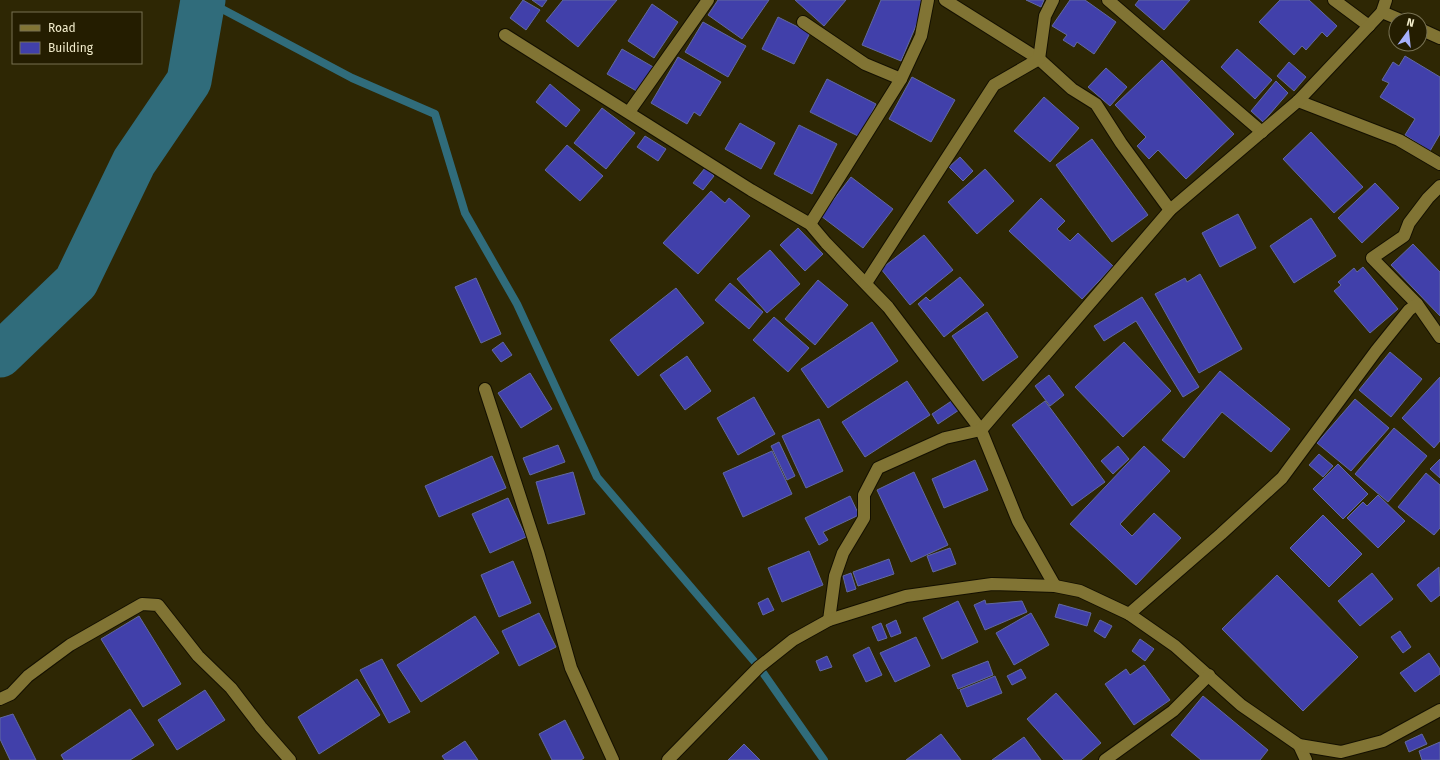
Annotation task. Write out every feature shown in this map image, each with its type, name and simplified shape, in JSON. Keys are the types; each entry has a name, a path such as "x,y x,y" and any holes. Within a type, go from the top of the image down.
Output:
{"street":[{"path":"629,112 708,0"},
{"path":"810,224 900,79 921,36 928,0"},
{"path":"945,0 1039,59 1072,89 1096,104 1121,143 1170,210"},
{"path":"1039,59 1045,16 1053,0"},
{"path":"1108,0 1262,132"},
{"path":"1334,0 1369,26"},
{"path":"829,620 835,576 843,553 864,518 864,495 878,468 944,438 981,430 1170,210 1298,101 1382,12 1386,0"},
{"path":"1382,12 1388,15"},
{"path":"803,22 864,64 900,79"},
{"path":"1428,33 1440,38"},
{"path":"505,35 751,190 810,224 826,243 888,307 981,430 1018,521 1055,586"},
{"path":"866,284 994,85 1039,59"},
{"path":"1298,101 1399,140 1440,164"},
{"path":"1440,186 1428,198 1409,223 1404,236 1372,258 1417,304 1440,337"},
{"path":"1130,614 1282,478 1376,351 1408,310 1417,304"},
{"path":"485,389 538,552 571,668 613,760"},
{"path":"668,760 759,667 793,640 829,620 906,596 992,584 1055,586 1080,591 1130,614 1175,646 1241,705 1299,745 1341,752 1383,741 1440,710"},
{"path":"0,699 12,694 28,676 70,645 142,604 158,605 198,656 231,688 261,727 290,760"},
{"path":"1105,760 1173,711 1209,675"},
{"path":"1299,745 1306,760"}],"building":[{"path":"523,0 540,10 526,30 510,18"},
{"path":"532,0 547,0 542,7"},
{"path":"563,0 617,0 578,47 546,21"},
{"path":"718,0 769,0 742,39 708,15"},
{"path":"795,0 846,0 824,26"},
{"path":"881,0 920,0 926,2 901,61 862,45"},
{"path":"1026,0 1044,0 1041,7"},
{"path":"1070,0 1085,0 1116,22 1094,54 1077,42 1074,47 1063,40 1067,35 1052,26"},
{"path":"1139,0 1190,0 1164,30 1135,5"},
{"path":"1280,0 1309,0 1337,26 1327,37 1322,32 1306,50 1302,46 1294,55 1259,22"},
{"path":"652,4 678,22 654,58 628,41"},
{"path":"778,17 810,33 794,64 762,49"},
{"path":"703,22 746,46 728,77 685,52"},
{"path":"622,49 655,68 640,93 607,74"},
{"path":"1237,49 1272,80 1255,99 1221,67"},
{"path":"1405,56 1440,77 1440,134 1430,151 1405,135 1415,119 1380,97 1389,83 1382,80 1393,62 1399,66"},
{"path":"678,57 721,82 700,116 694,112 687,124 651,103"},
{"path":"1162,60 1234,134 1186,179 1158,150 1149,159 1137,146 1146,137 1115,105"},
{"path":"1289,62 1306,77 1294,91 1277,76"},
{"path":"1106,68 1127,87 1110,106 1088,87"},
{"path":"912,77 955,100 931,142 889,119"},
{"path":"827,79 876,104 860,137 810,112"},
{"path":"1276,81 1288,93 1263,122 1251,111"},
{"path":"550,84 580,110 566,127 536,102"},
{"path":"1044,97 1079,128 1050,162 1014,131"},
{"path":"602,108 635,133 606,169 574,143"},
{"path":"740,123 775,143 761,169 725,149"},
{"path":"799,125 837,144 812,194 774,174"},
{"path":"1311,132 1363,187 1334,213 1283,159"},
{"path":"645,136 666,149 658,161 637,147"},
{"path":"1092,139 1148,215 1112,242 1056,165"},
{"path":"567,145 603,176 580,201 545,170"},
{"path":"960,157 973,171 963,181 949,167"},
{"path":"705,168 714,176 703,190 693,183"},
{"path":"985,169 1014,201 977,234 948,202"},
{"path":"851,177 893,209 863,248 821,216"},
{"path":"1375,183 1399,208 1362,243 1338,218"},
{"path":"711,191 725,203 729,198 750,216 698,274 663,243"},
{"path":"1041,198 1065,221 1057,229 1070,241 1078,233 1113,266 1082,299 1009,231"},
{"path":"1238,214 1256,248 1220,267 1202,233"},
{"path":"1311,218 1336,256 1294,283 1270,246"},
{"path":"798,228 823,254 805,271 780,245"},
{"path":"924,235 953,270 910,305 881,269"},
{"path":"1413,244 1440,272 1440,316 1391,265"},
{"path":"770,250 800,284 767,313 737,279"},
{"path":"1363,267 1398,309 1370,333 1334,291 1341,285 1338,282 1354,268 1357,272"},
{"path":"1200,274 1242,349 1199,373 1155,294 1185,278 1187,282"},
{"path":"960,277 984,305 944,337 918,304 926,297 930,301"},
{"path":"476,278 501,334 481,343 455,287"},
{"path":"818,280 848,305 815,345 785,319"},
{"path":"730,283 763,312 749,329 715,300"},
{"path":"676,288 704,323 638,376 610,340"},
{"path":"1142,297 1199,387 1183,397 1136,321 1104,341 1094,326"},
{"path":"987,312 1018,357 983,381 952,336"},
{"path":"774,317 809,348 788,372 753,340"},
{"path":"872,322 898,361 828,408 801,369"},
{"path":"503,342 512,355 501,362 492,350"},
{"path":"1124,342 1171,391 1123,437 1075,387"},
{"path":"1390,352 1422,379 1391,417 1359,390"},
{"path":"687,356 711,391 685,410 660,375"},
{"path":"1220,371 1290,429 1271,452 1222,412 1184,458 1162,440"},
{"path":"530,373 552,409 521,428 498,393"},
{"path":"1049,375 1064,395 1050,406 1035,386"},
{"path":"1440,377 1440,441 1434,448 1402,418"},
{"path":"907,381 930,415 865,457 842,422"},
{"path":"754,397 775,434 738,455 717,418"},
{"path":"1355,399 1389,428 1351,471 1317,443"},
{"path":"953,400 959,410 938,424 932,414"},
{"path":"1045,401 1105,482 1072,506 1012,425"},
{"path":"819,419 843,471 806,488 782,436"},
{"path":"1394,428 1427,456 1388,502 1355,474"},
{"path":"779,442 795,476 787,480 771,446"},
{"path":"558,445 565,462 530,475 523,458"},
{"path":"1118,446 1129,459 1113,474 1101,461"},
{"path":"1144,446 1170,471 1120,524 1132,536 1154,513 1181,538 1136,585 1070,524"},
{"path":"772,451 792,494 743,517 723,473"},
{"path":"1319,454 1333,466 1323,477 1309,465"},
{"path":"492,456 506,488 439,517 425,486"},
{"path":"1440,459 1440,478 1430,469"},
{"path":"975,460 988,490 944,508 932,479"},
{"path":"1338,464 1368,494 1343,519 1313,489"},
{"path":"573,472 585,514 548,524 536,482"},
{"path":"914,472 948,545 911,562 877,490"},
{"path":"1426,473 1440,485 1440,528 1434,535 1398,507"},
{"path":"1378,495 1405,521 1378,548 1347,518 1363,502 1367,506"},
{"path":"850,496 859,515 823,532 828,540 819,545 805,518"},
{"path":"508,498 526,537 490,553 472,514"},
{"path":"1323,515 1362,554 1329,587 1290,548"},
{"path":"950,548 956,564 933,572 927,556"},
{"path":"809,551 823,585 782,602 768,568"},
{"path":"889,559 894,574 858,586 853,572"},
{"path":"513,561 531,603 499,617 481,575"},
{"path":"1439,567 1440,595 1431,602 1417,585"},
{"path":"851,573 856,589 847,592 843,576"},
{"path":"1372,573 1393,599 1360,626 1338,601"},
{"path":"1277,575 1358,657 1303,711 1222,629"},
{"path":"768,598 774,610 763,615 758,603"},
{"path":"985,600 986,604 1022,601 1027,612 985,630 974,605"},
{"path":"958,601 978,642 942,659 923,618"},
{"path":"1059,604 1091,613 1087,626 1055,617"},
{"path":"539,613 556,647 519,666 502,631"},
{"path":"1031,613 1049,645 1014,665 996,633"},
{"path":"139,616 181,684 143,707 101,639"},
{"path":"475,616 499,653 421,702 397,665"},
{"path":"896,620 901,633 891,637 886,625"},
{"path":"1100,620 1112,626 1105,638 1094,631"},
{"path":"881,623 887,638 878,641 872,627"},
{"path":"1400,631 1411,647 1403,653 1391,637"},
{"path":"916,637 930,666 895,682 880,653"},
{"path":"1140,639 1154,649 1145,661 1132,651"},
{"path":"869,647 882,675 866,682 853,655"},
{"path":"1429,653 1440,669 1440,674 1415,692 1400,673"},
{"path":"827,656 832,667 820,671 816,661"},
{"path":"382,659 410,712 389,723 360,670"},
{"path":"988,661 993,675 958,689 952,675"},
{"path":"1144,665 1170,700 1134,725 1105,684 1126,669 1130,675"},
{"path":"1021,669 1026,678 1012,685 1007,676"},
{"path":"995,676 1002,693 967,707 960,690"},
{"path":"357,679 380,715 319,754 298,717"},
{"path":"205,690 225,720 177,750 158,720"},
{"path":"1056,693 1101,743 1081,760 1064,760 1027,719"},
{"path":"1203,696 1268,750 1260,760 1201,760 1171,735"},
{"path":"130,709 154,745 130,760 64,760 61,755"},
{"path":"13,714 36,760 10,760 0,739 0,718"},
{"path":"565,720 584,758 581,760 552,760 539,734"},
{"path":"941,734 961,760 906,760"},
{"path":"1422,734 1427,744 1409,752 1405,742"},
{"path":"1024,737 1041,760 992,760"},
{"path":"465,741 478,760 445,760 442,756"},
{"path":"1440,742 1440,760 1422,760 1419,751"},
{"path":"744,744 760,760 728,760"}],"waterway":[{"path":"0,355 76,282 134,162 189,81 203,0"},
{"path":"205,0 352,78 435,114 465,213 517,304 597,477 759,667 824,760"}]}
